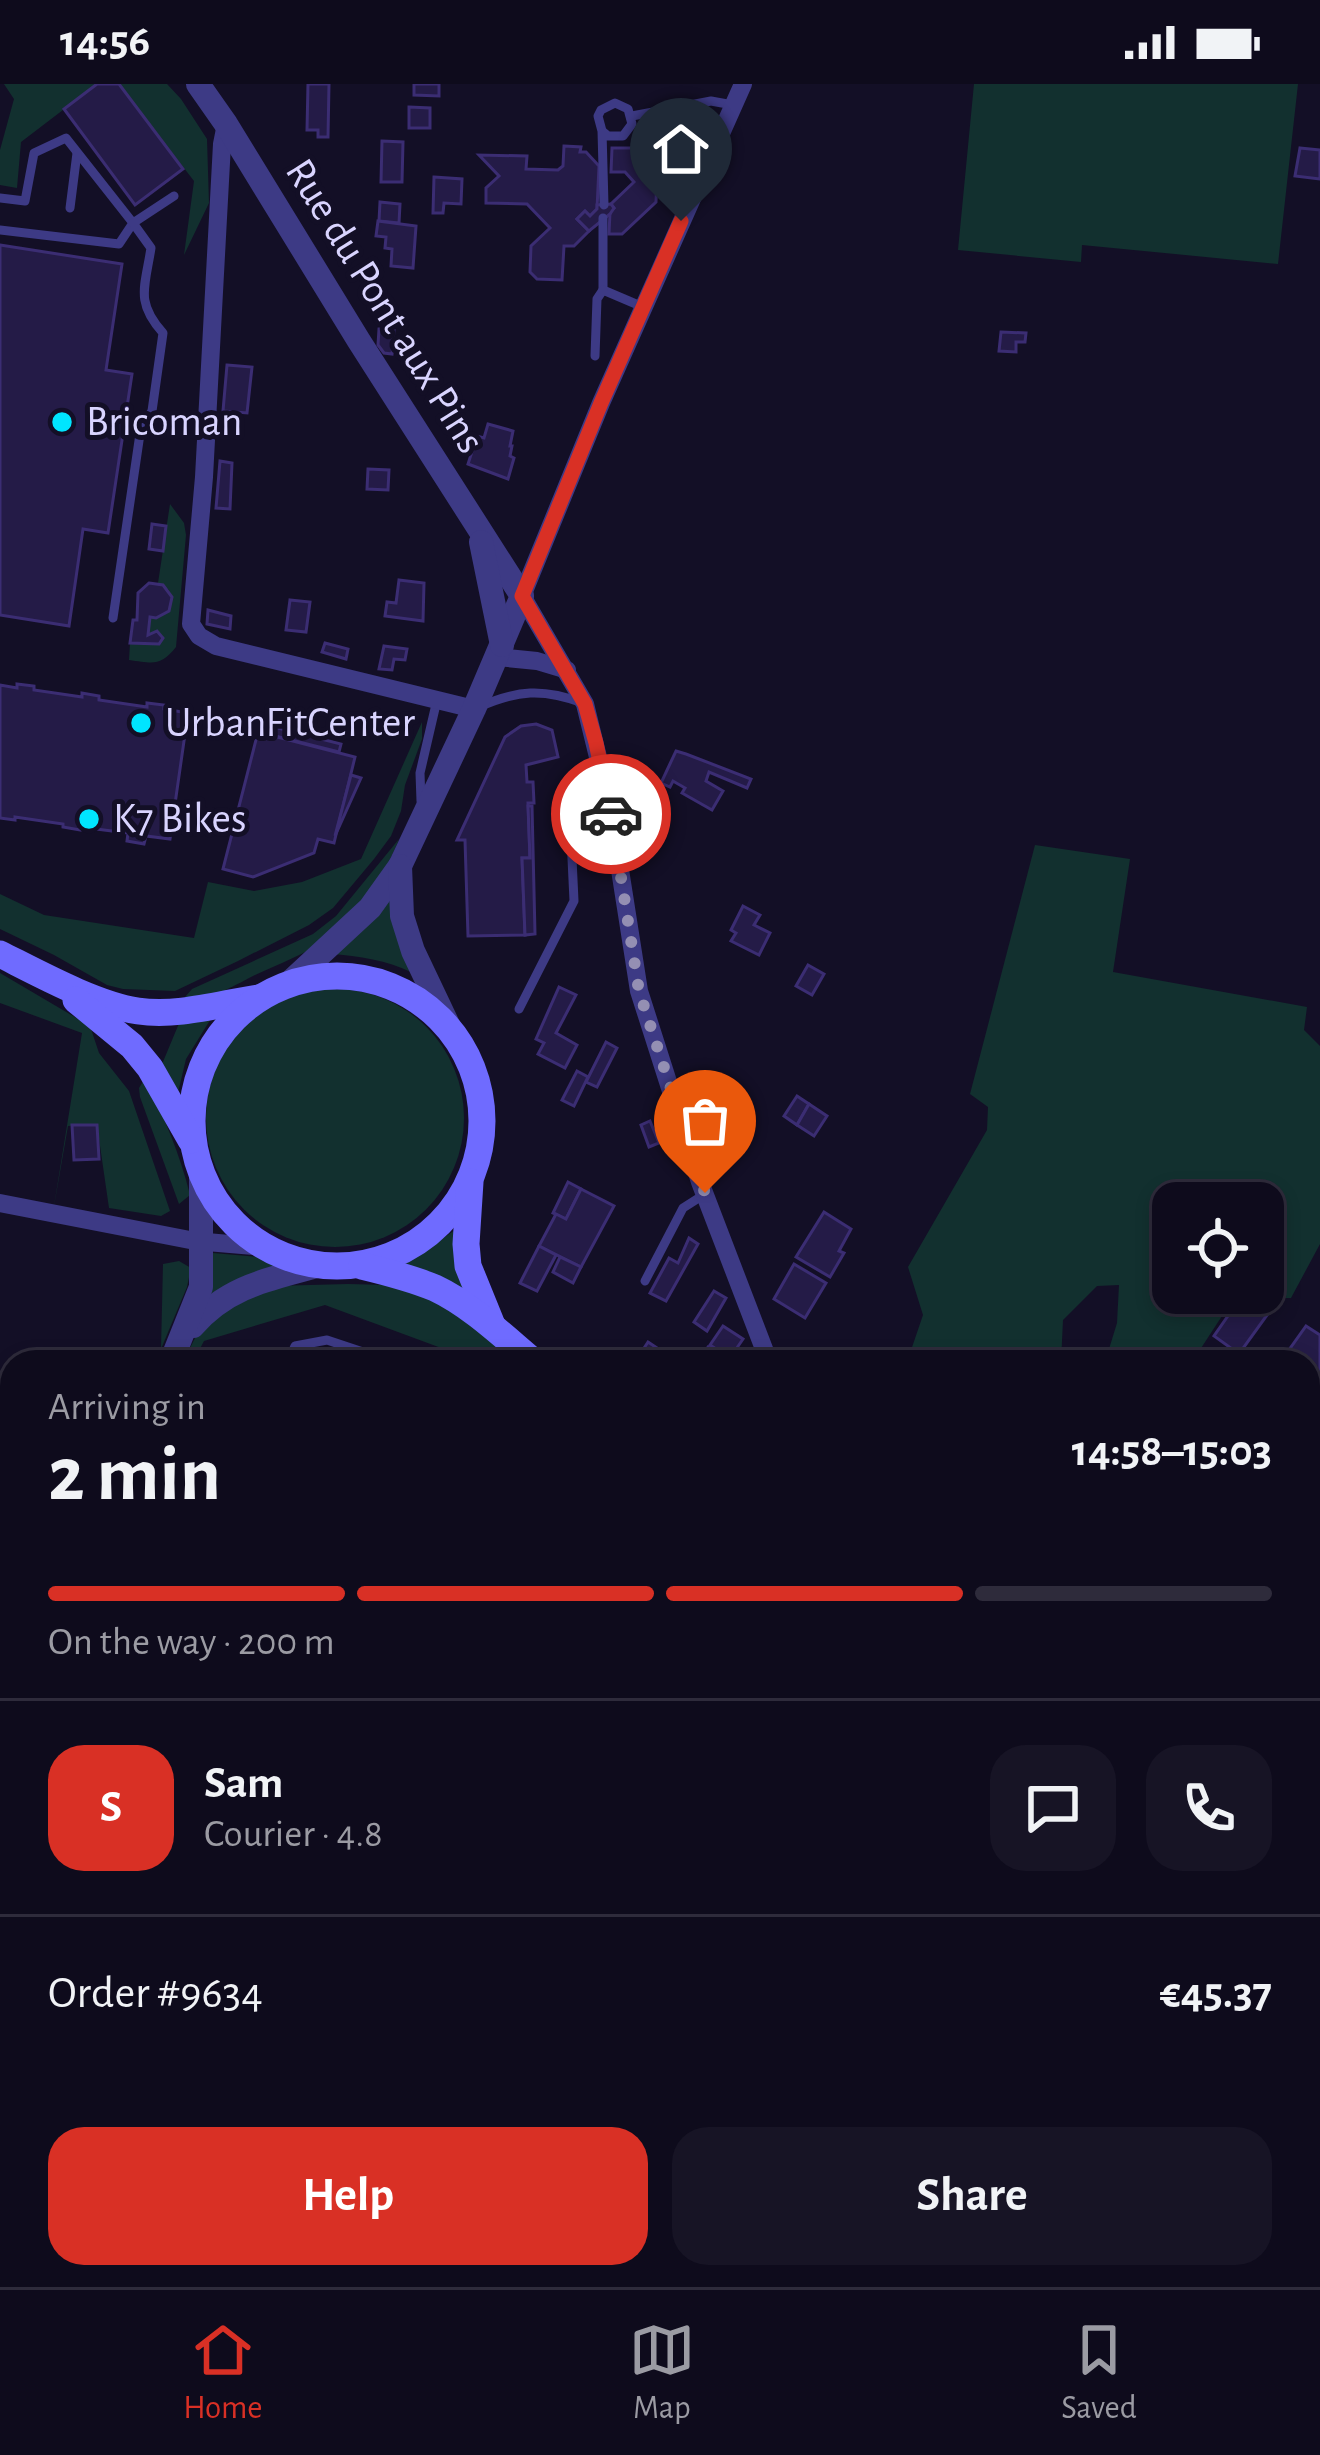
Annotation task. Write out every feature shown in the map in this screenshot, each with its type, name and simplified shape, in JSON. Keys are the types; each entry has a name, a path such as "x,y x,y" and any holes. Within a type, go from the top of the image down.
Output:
{"main road":[{"path":"0,954 135,1011 176,1011 316,978 377,982 418,1003 452,1033 466,1055 481,1103 482,1129 470,1178 452,1210 425,1236 394,1255 358,1264 321,1265 291,1259 243,1232 226,1215 201,1172 193,1144 150,1068 132,1046 32,970"},
{"path":"193,1144 195,1087 205,1060 239,1014 274,991"},
{"path":"470,1178 468,1266 492,1327"},
{"path":"358,1264 440,1291 520,1350"}],"street":[{"name":"Rue du Pont aux Pins","path":"198,84 522,596"},
{"path":"274,991 370,908 400,866 474,710 742,84"},
{"name":"Rue du Pont aux Pins","path":"226,124 191,624 199,636 216,646 474,710"},
{"name":"Rue du Pont aux Pins","path":"478,530 499,651"},
{"path":"522,596 585,704 610,806 639,991 705,1193 764,1350"},
{"path":"499,651 567,670"},
{"path":"400,866 402,916 413,951 452,1033"},
{"path":"177,1350 201,1287 201,1172"},
{"path":"0,1204 201,1241 264,1246"},
{"path":"183,1336 208,1308 241,1287 321,1265"}],"lane":[{"path":"632,116 711,101 733,105"},
{"path":"604,205 598,116 608,105 622,105 632,116"},
{"path":"602,131 622,136 632,116"},
{"path":"0,198 25,201 34,153 66,138 151,248 146,314 163,333 152,411 141,427 113,618"},
{"path":"70,208 76,153"},
{"path":"0,230 119,244 133,223 174,196"},
{"path":"595,356 597,299 603,290 603,218"},
{"path":"603,290 643,307"},
{"path":"474,710 504,695 527,692 562,695 585,704"},
{"path":"422,818 420,773 437,700"},
{"path":"519,1009 574,901 570,816 610,806"},
{"path":"645,1281 683,1208 705,1193"},
{"path":"293,1350 327,1340 357,1350"}],"green space":[{"path":"4,84 97,84 21,142 17,188 0,185 0,150 14,99"},
{"path":"119,84 167,84 207,139 209,203 184,255 194,181"},
{"path":"974,84 1298,84 1278,264 1082,245 1081,262 958,250"},
{"path":"170,504 184,523 186,535 176,647 156,662 129,660 130,643 159,644 163,639 158,631 148,635 150,617 163,615 172,604 169,590 158,583"},
{"path":"422,722 422,739 401,811 374,859 333,908 238,961 175,991 123,989 0,929 0,894 44,915 194,938 208,882 254,891 302,882 361,859"},
{"path":"399,839 370,893 329,938 219,993 183,1003 192,989 313,934 336,916"},
{"path":"1035,845 1130,859 1113,972 1307,1007 1304,1030 1320,1046 1320,1244 1291,1298 1284,1298 1284,1182 1152,1182 1152,1314 1223,1314 1200,1350 1109,1350 1117,1323 1119,1285 1097,1286 1063,1320 1062,1350 911,1350 923,1315 908,1267 987,1130 988,1107 970,1094"},
{"path":"393,890 413,973 373,959 330,954"},
{"path":"0,973 90,1026 99,1053 129,1091 170,1211 161,1216 109,1208 97,1125 68,1126 53,1212 82,1033 0,1003"},
{"path":"335,989 384,999 426,1027 454,1069 464,1118 454,1167 426,1209 384,1237 335,1247 286,1237 244,1209 216,1167 206,1118 216,1069 244,1027 286,999"},
{"path":"215,1012 186,1059 176,1101 160,1069 180,1021"},
{"path":"145,1078 186,1180 190,1195 179,1204 140,1097"},
{"path":"458,1228 475,1303 399,1268"},
{"path":"213,1253 259,1257 281,1268 201,1307"},
{"path":"179,1261 191,1268 161,1349 163,1264"},
{"path":"387,1285 446,1303 501,1350 447,1350 325,1305 204,1341 199,1350 189,1350 218,1313 272,1286"}],"building":[{"path":"97,84 119,84 183,169 135,205 64,109"},
{"path":"308,84 329,84 328,137 307,130"},
{"path":"414,84 439,84 439,96 414,95"},
{"path":"409,107 430,108 430,128 409,128"},
{"path":"659,126 656,202 622,234 609,234 611,204 634,182 625,172 611,172 612,148 633,148 633,141 642,141"},
{"path":"382,141 403,142 402,182 381,182"},
{"path":"564,146 581,147 580,152 599,166 597,209 577,219 589,231 574,246 564,246 562,280 537,279 530,272 531,246 550,228 527,204 486,203 486,188 499,176 479,155 527,156 526,169 558,170 563,166"},
{"path":"1300,148 1320,150 1320,179 1295,176"},
{"path":"434,177 462,179 461,204 444,203 443,213 433,213"},
{"path":"380,202 400,204 399,223 379,221"},
{"path":"611,204 610,214 589,231 577,219 585,211 590,216 597,205"},
{"path":"378,221 416,226 413,268 391,266 392,249 385,248 386,237 376,236"},
{"name":"Bricoman","path":"0,245 122,264 106,370 132,374 108,533 83,529 69,626 0,615"},
{"path":"379,329 394,330 392,354 378,345"},
{"path":"1001,332 1026,333 1025,342 1016,342 1016,352 999,351"},
{"path":"227,365 252,367 247,413 223,411"},
{"path":"488,424 513,431 510,456 514,458 508,479 468,464 477,436 484,438"},
{"path":"220,461 232,463 230,509 216,508"},
{"path":"368,469 389,470 388,490 367,489"},
{"path":"152,524 166,526 163,551 149,549"},
{"path":"399,580 424,583 423,621 385,616 387,602 396,603"},
{"path":"149,583 163,585 172,597 169,611 150,617 148,635 157,631 163,638 159,644 130,643 138,593"},
{"path":"290,600 310,602 306,632 286,630"},
{"path":"208,610 231,616 230,629 207,624"},
{"path":"325,643 348,649 346,659 322,652"},
{"path":"384,646 407,649 405,660 394,659 392,670 379,669"},
{"path":"17,684 147,707 147,703 164,705 164,709 188,713 170,839 146,836 144,844 127,841 128,833 0,818 0,685 17,688"},
{"path":"262,724 341,744 339,752 259,732"},
{"path":"536,724 552,730 558,757 526,765 534,803 528,803 530,858 522,858 525,935 468,936 465,840 457,840 505,737 521,726"},
{"path":"258,732 355,757 334,843 318,839 314,853 253,877 223,869"},
{"path":"676,751 751,779 747,788 709,772 706,781 723,791 712,810 682,793 685,788 673,781 670,787 661,783"},
{"path":"351,775 361,778 335,836"},
{"path":"528,806 532,806 535,934 525,935 522,858 530,858"},
{"path":"743,906 760,915 754,925 770,933 759,955 731,941"},
{"path":"808,965 824,974 812,995 796,986"},
{"path":"559,987 576,995 556,1033 577,1045 565,1068 538,1054 544,1043 536,1039"},
{"path":"606,1042 617,1048 597,1087 586,1082"},
{"path":"577,1071 588,1077 574,1106 562,1100"},
{"path":"797,1096 809,1104 797,1125 784,1116"},
{"path":"809,1104 827,1116 814,1136 797,1125"},
{"path":"650,1121 659,1143 649,1147 641,1125"},
{"path":"72,1125 97,1125 99,1159 74,1160"},
{"path":"568,1182 581,1189 566,1219 553,1213"},
{"path":"581,1189 614,1206 581,1267 539,1246 556,1214 566,1219"},
{"path":"824,1212 851,1229 830,1277 796,1257"},
{"path":"689,1238 698,1244 666,1301 650,1293 669,1258 678,1263"},
{"path":"539,1246 556,1255 537,1291 520,1283"},
{"path":"560,1257 581,1267 573,1283 553,1272"},
{"path":"794,1264 826,1283 805,1318 774,1299"},
{"path":"714,1291 726,1298 707,1331 694,1322"},
{"path":"1229,1314 1268,1314 1242,1350 1233,1350 1214,1336"},
{"path":"723,1326 743,1339 735,1350 710,1345"},
{"path":"1306,1326 1320,1335 1320,1350 1289,1350"}],"way so far":[{"path":"611,814 639,991 705,1193"}],"place":[{"name":"Bricoman","path":"62,422"},
{"name":"UrbanFitCenter","path":"141,723"},
{"name":"K7 Bikes","path":"89,819"}],"route":[{"path":"611,814 585,704 522,596 681,221"}]}
